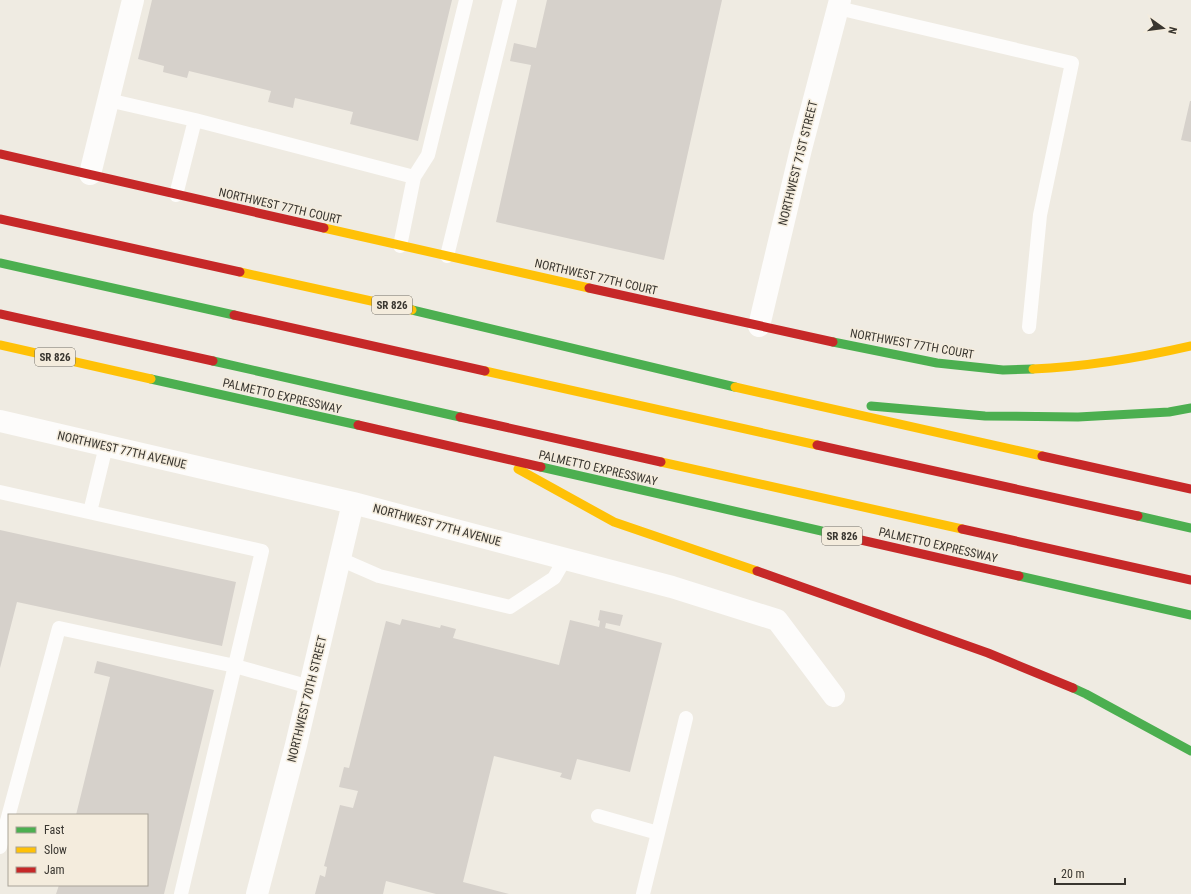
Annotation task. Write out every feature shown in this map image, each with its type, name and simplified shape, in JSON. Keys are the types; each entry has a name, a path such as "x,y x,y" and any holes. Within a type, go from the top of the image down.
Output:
{"main road":[{"name":"NORTHWEST 77TH COURT","path":"0,154 400,246 759,326 917,360 953,366 1003,370 1082,367 1138,358 1191,346"},
{"name":"SR 826","path":"0,219 413,310 783,398 1191,489"},
{"path":"0,263 1191,528"},
{"path":"0,314 1191,580"},
{"name":"PALMETTO EXPRESSWAY","path":"0,345 1191,615"},
{"path":"783,398 985,416 1078,417 1169,412 1191,408"},
{"path":"494,456 614,522 988,653 1086,694 1191,751"}],"street":[{"path":"90,174 133,0"},
{"name":"NORTHWEST 71ST STREET","path":"759,326 801,149 839,4"},
{"name":"NORTHWEST 77TH AVENUE","path":"0,421 353,503 672,588 777,620 834,696"},
{"name":"NORTHWEST 70TH STREET","path":"257,894 310,687 353,503"}],"lane":[{"path":"400,246 414,177 428,155 466,0"},
{"path":"447,256 510,0"},
{"path":"839,4 1072,63 1040,215 1029,327"},
{"path":"108,100 195,120 414,177"},
{"path":"176,194 195,120"},
{"path":"90,512 106,446"},
{"path":"0,492 262,551 181,894"},
{"path":"340,559 379,576 510,607 554,578 565,559"},
{"path":"9,814 59,628 235,666 310,687"},
{"path":"644,894 686,718"},
{"path":"598,816 658,833"},
{"path":"0,847 8,817"}],"building":[{"path":"152,0 452,0 418,141 350,124 353,112 295,98 293,108 268,102 271,91 189,71 187,78 163,72 164,66 138,59"},
{"path":"547,0 722,0 664,260 496,222 531,65 510,61 514,43 536,48"},
{"path":"1191,101 1191,142 1181,140"},
{"path":"0,530 236,582 222,646 17,602 0,668"},
{"path":"600,610 623,615 620,626 606,623 605,628 662,643 630,772 577,759 571,780 560,777 562,773 494,756 463,882 509,894 436,894 386,881 383,894 315,894 320,875 325,877 327,867 324,866 340,805 353,808 358,791 339,787 344,767 349,768 386,621 400,625 402,619 440,628 441,625 456,629 453,638 559,665 570,620 599,627 600,621 598,620"},
{"path":"97,661 214,690 164,894 56,894 59,886 148,886 148,814 76,814 110,677 94,673"}],"traffic: fast":[{"path":"0,263 234,315"},
{"path":"412,310 735,387"},
{"path":"833,342 937,363 1003,370 1033,369"},
{"path":"213,361 460,417"},
{"path":"151,379 358,425"},
{"path":"871,406 985,416 1078,417 1169,412 1191,408"},
{"path":"541,467 839,535"},
{"path":"1138,516 1191,528"},
{"path":"1019,576 1191,615"},
{"path":"1073,688 1191,751"}],"traffic: slow":[{"path":"324,228 589,288"},
{"path":"240,272 412,310"},
{"path":"0,345 151,379"},
{"path":"1033,369 1113,361 1191,346"},
{"path":"485,371 817,445"},
{"path":"735,387 1042,456"},
{"path":"661,462 962,529"},
{"path":"518,469 614,522 757,571"}],"traffic: jam":[{"path":"0,154 324,228"},
{"path":"0,219 240,272"},
{"path":"589,288 833,342"},
{"path":"0,314 213,361"},
{"path":"234,315 485,371"},
{"path":"460,417 661,462"},
{"path":"358,425 541,467"},
{"path":"817,445 1138,516"},
{"path":"1042,456 1191,489"},
{"path":"962,529 1191,580"},
{"path":"839,535 1019,576"},
{"path":"757,571 988,653 1073,688"}]}
